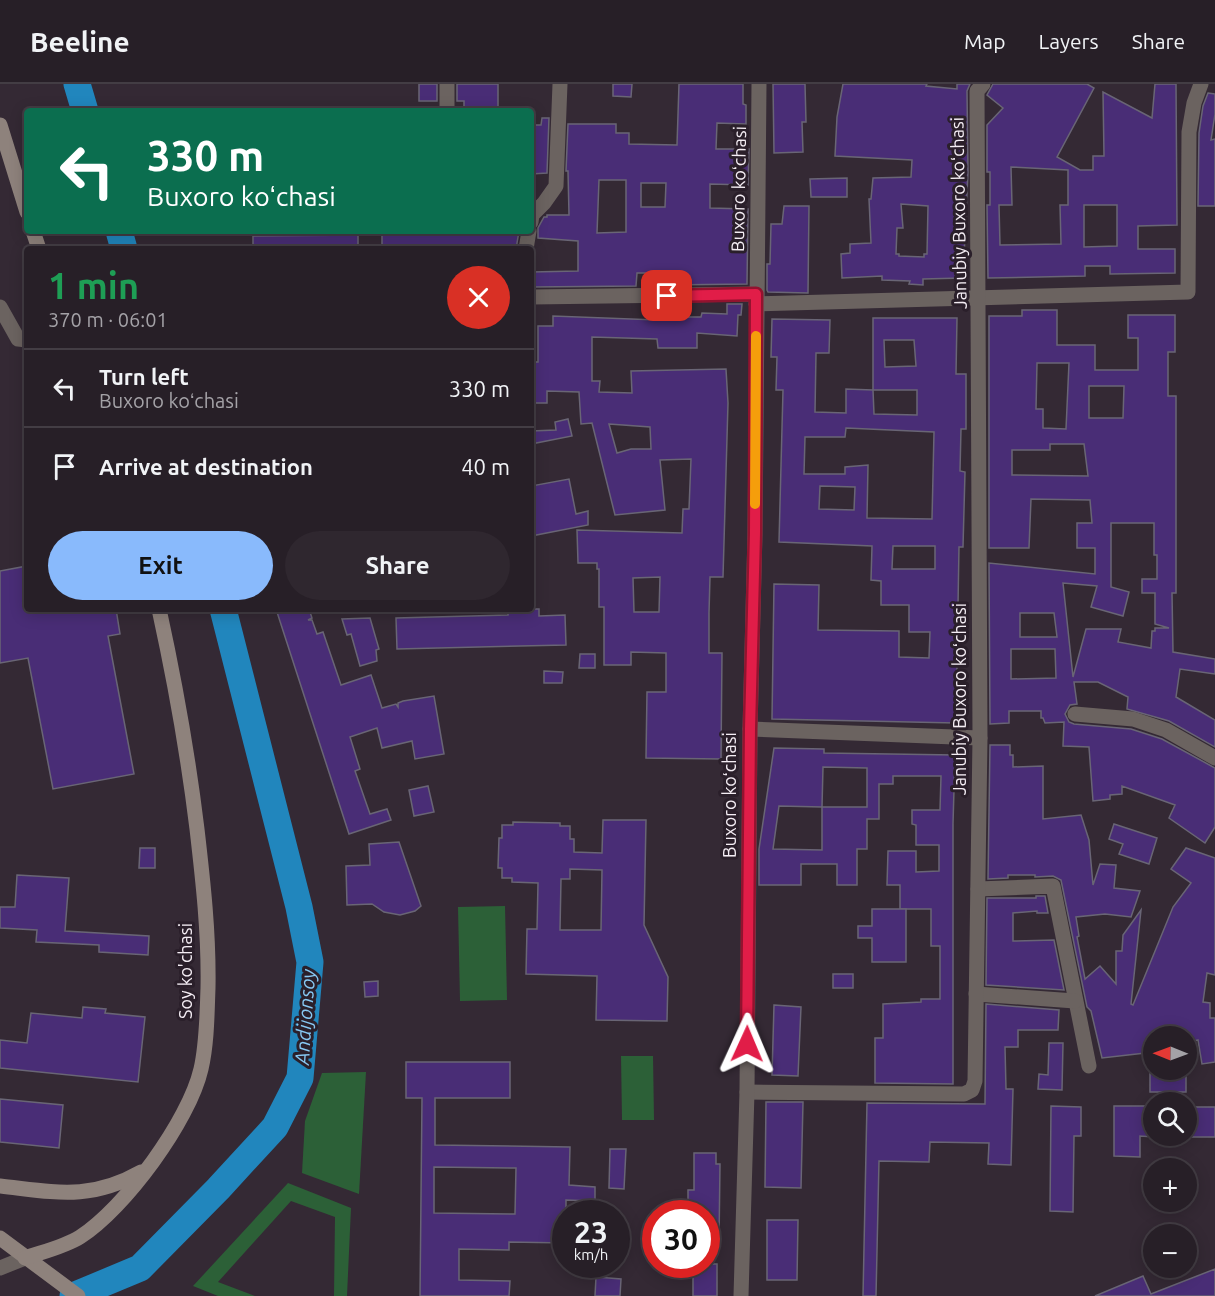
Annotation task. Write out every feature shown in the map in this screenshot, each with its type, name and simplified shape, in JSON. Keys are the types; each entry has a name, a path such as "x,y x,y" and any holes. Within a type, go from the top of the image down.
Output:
{"main road":[{"path":"0,125 24,202"},
{"name":"Soy ko'chasi","path":"25,1258 79,1238 119,1203 174,1128 194,1090 201,1069 208,965 203,878 186,746 160,612"},
{"path":"0,1186 71,1193 90,1192 110,1187 146,1169"},
{"path":"0,1238 78,1296"}],"street":[{"path":"447,84 447,108"},
{"path":"534,213 556,186 560,84"},
{"name":"Buxoro koʻchasi","path":"741,1296 747,1092 759,84"},
{"name":"Janubiy Buxoro koʻchasi","path":"747,1092 964,1094 972,1090 975,1081 980,738 977,91 983,84"},
{"path":"534,297 979,298 1188,292 1190,132 1194,103 1201,84"},
{"path":"0,307 18,339 24,340"},
{"path":"1075,714 1133,719 1166,730 1215,758"},
{"path":"750,729 980,738"},
{"path":"978,889 1053,886 1089,1066"},
{"path":"976,994 1075,1001"},
{"path":"0,1269 25,1258"}],"green space":[{"path":"505,906 507,1000 460,1001 458,907"},
{"path":"621,1056 653,1056 654,1120 622,1120"},
{"path":"366,1072 359,1194 302,1173 305,1121 322,1073"},
{"path":"288,1183 351,1208 347,1296 334,1296 335,1217 291,1201 218,1282 255,1296 218,1296 193,1286"}],"building":[{"path":"419,84 437,84 437,101 419,101"},
{"path":"457,84 498,84 498,108 464,108 464,101 457,101"},
{"path":"613,84 632,84 631,97 613,96"},
{"path":"679,84 743,84 746,124 717,123 716,149 749,149 748,185 710,184 710,208 748,209 747,284 667,285 668,273 637,273 636,286 534,287 534,272 578,271 578,241 538,238 538,228 544,217 569,215 568,171 566,171 568,124 616,124 616,133 629,133 629,144 677,145","holes":["599,180 626,180 626,232 597,233","641,183 666,183 665,207 641,207"]},
{"path":"773,84 805,84 806,122 802,122 803,152 774,153"},
{"path":"843,84 927,84 926,86 957,89 957,84 970,84 967,91 968,172 963,278 923,279 923,285 909,284 910,281 882,280 882,276 842,278 841,254 850,253 850,244 871,243 869,199 871,199 873,178 911,177 912,160 835,156 837,117","holes":["901,204 928,206 927,254 924,254 924,257 899,256 896,254 897,228 903,228"]},
{"path":"993,84 1087,84 1094,88 1057,157 1080,170 1093,170 1093,156 1104,156 1103,92 1152,118 1155,84 1176,84 1177,225 1138,226 1138,249 1175,249 1175,273 1110,274 1110,266 1085,266 1085,276 988,278 987,205 990,205 990,172 987,172 987,125 1003,108 987,95","holes":["1011,167 1068,170 1068,205 1060,205 1061,244 1000,245 999,205 1012,205","1084,205 1117,205 1117,246 1084,247"]},
{"path":"1208,93 1215,94 1211,140 1215,139 1215,206 1198,206 1199,133 1203,106"},
{"path":"542,118 549,118 547,173 534,174 534,125 541,125"},
{"path":"847,178 847,197 811,197 810,179"},
{"path":"784,206 809,206 808,293 768,292 767,290 771,224 782,224"},
{"path":"382,234 518,234 516,246 382,246"},
{"path":"358,235 358,246 253,246 253,236"},
{"path":"727,304 742,304 741,315 738,315 737,336 697,333 697,348 658,348 657,339 592,337 592,381 600,381 599,392 632,393 631,371 726,369 728,403 723,577 710,577 709,613 709,653 722,653 721,759 646,758 647,692 666,692 666,653 631,652 631,665 604,665 604,607 599,607 599,569 597,569 597,563 578,563 577,530 682,533 683,509 689,509 691,459 660,460 665,510 615,515 592,423 581,424 579,392 547,391 547,403 534,403 534,362 538,362 538,326 553,326 553,316 657,320 657,317 701,317 702,313 727,314","holes":["609,424 650,427 651,449 631,449 617,453","660,577 659,612 634,612 633,578"]},
{"path":"1022,310 1057,310 1057,345 1095,345 1095,370 1138,370 1138,338 1128,338 1128,315 1175,315 1175,352 1168,352 1168,396 1176,396 1176,593 1172,593 1173,652 1215,659 1215,674 1180,669 1176,697 1215,720 1215,747 1169,721 1127,709 1128,697 1098,682 1074,682 1077,704 1070,705 1065,714 1069,722 1074,724 1131,729 1162,739 1215,768 1215,827 1205,843 1169,818 1175,805 1122,786 1122,794 1110,795 1110,799 1093,801 1089,747 1063,746 1064,722 1045,723 1041,718 1041,711 1009,711 1009,723 990,724 989,563 1095,574 1095,548 1077,548 1077,523 1092,523 1090,500 1031,499 1029,548 989,548 989,316 1022,316","holes":["1037,363 1069,363 1066,429 1043,428 1043,409 1036,409","1089,386 1124,386 1123,418 1089,418","1050,444 1084,444 1088,476 1012,475 1012,450 1050,450","1111,523 1154,523 1157,579 1142,579 1142,593 1155,593 1155,624 1169,628 1155,628 1155,631 1152,631 1151,648 1118,642 1121,629 1086,629 1073,677 1063,583 1097,586 1091,607 1123,616 1129,592 1111,587","1020,613 1054,613 1057,637 1020,637","1011,649 1055,649 1056,678 1011,679"]},
{"path":"873,318 957,318 956,374 966,374 966,429 961,429 960,471 965,472 963,547 959,547 956,723 772,719 774,584 819,585 818,630 899,631 899,657 929,658 930,632 909,632 909,605 881,605 881,581 871,580 872,546 779,542 783,390 776,390 777,357 771,357 772,319 830,320 829,353 816,353 815,412 846,413 846,389 873,390","holes":["884,340 914,340 916,366 885,367","873,390 917,390 917,415 874,414","846,428 934,432 932,519 867,518 868,465 845,467 845,474 804,474 805,437 845,437","820,486 855,487 854,510 819,509","893,546 935,546 935,569 892,569"]},
{"path":"568,419 572,436 534,443 534,431 556,430 555,422"},
{"path":"569,479 576,514 588,511 588,525 534,535 534,485"},
{"path":"24,567 24,612 116,612 120,634 108,636 134,774 53,789 28,658 0,663 0,571"},
{"path":"534,609 539,609 539,616 565,615 566,645 397,649 396,618 508,615 508,612 534,612"},
{"path":"277,612 310,612 312,618 308,620 312,620 317,634 323,632 341,685 371,675 382,708 396,704 398,707 398,703 403,701 434,696 444,754 415,759 412,741 382,748 377,728 350,737 360,769 355,771 370,814 387,809 391,820 349,834"},
{"path":"370,618 379,649 376,650 377,661 360,666 351,634 347,635 342,619"},
{"path":"580,654 595,654 595,668 579,668"},
{"path":"544,671 563,672 562,683 544,683"},
{"path":"990,745 1010,745 1013,767 1043,766 1043,819 1081,815 1089,840 1093,885 1100,864 1116,865 1114,888 1140,891 1131,917 1105,914 1076,917 1079,936 1077,937 1085,979 1100,966 1116,984 1116,951 1122,951 1123,935 1141,910 1131,1004 1133,1005 1173,907 1191,883 1171,869 1186,848 1215,858 1215,975 1207,973 1203,1002 1210,1003 1210,1018 1215,1018 1215,1062 1202,1064 1197,1040 1197,1026 1143,1026 1143,1053 1102,1058 1091,1011 1087,1007 1061,880 1053,876 1035,877 1035,875 1008,875 1008,878 988,879"},
{"path":"774,748 824,749 824,753 955,755 953,1084 875,1083 875,1038 883,1038 883,1004 940,999 940,946 931,946 931,909 900,909 900,885 887,885 888,851 916,851 916,872 939,871 939,845 916,845 916,825 912,824 912,810 940,810 941,776 893,776 893,784 879,784 879,819 867,819 867,849 857,849 857,885 837,885 837,864 801,864 801,885 759,885 759,849","holes":["823,767 867,768 867,807 822,807","779,806 822,807 822,850 773,849"]},
{"path":"428,786 434,812 414,816 409,790"},
{"path":"603,820 646,820 644,925 668,977 667,1021 596,1020 597,976 526,974 527,929 537,929 538,883 512,882 512,878 502,878 502,868 498,868 502,825 513,825 513,822 560,823 560,826 570,826 570,839 574,839 574,852 602,853","holes":["570,869 602,870 601,930 560,930 561,879 570,879"]},
{"path":"1114,824 1157,838 1149,864 1119,854 1123,844 1109,839"},
{"path":"399,842 421,906 415,911 400,915 384,912 372,904 347,905 346,866 370,865 369,844"},
{"path":"140,848 155,848 155,868 139,868"},
{"path":"17,875 69,878 65,931 149,936 148,955 99,952 99,945 36,942 37,930 0,928 0,907 15,907"},
{"path":"1036,896 1045,896 1048,913 1037,913 1037,911 1013,913 1013,941 1054,940 1064,990 986,985 987,898 1036,898"},
{"path":"872,909 906,909 906,962 872,962 872,938 858,938 858,926 872,926"},
{"path":"833,974 853,974 853,988 833,988"},
{"path":"378,981 378,996 365,997 364,982"},
{"path":"986,1004 1059,1010 1058,1030 1018,1030 1018,1047 1005,1047 1006,1089 1013,1089 1011,1165 988,1164 989,1143 930,1142 929,1162 879,1161 876,1296 863,1296 867,1103 985,1104"},
{"path":"774,1005 801,1007 798,1076 772,1075"},
{"path":"83,1007 106,1009 105,1013 145,1017 138,1082 0,1068 0,1040 27,1043 31,1013 82,1018"},
{"path":"1049,1043 1063,1043 1062,1090 1038,1089 1039,1074 1048,1075"},
{"path":"406,1062 510,1062 510,1098 435,1098 435,1145 570,1147 569,1185 595,1187 595,1200 552,1200 552,1243 509,1242 509,1250 459,1249 459,1280 510,1281 509,1296 420,1296 422,1098 406,1098","holes":["434,1167 516,1168 515,1214 434,1213"]},
{"path":"1150,1080 1186,1080 1186,1092 1150,1092"},
{"path":"0,1099 63,1105 59,1148 0,1142"},
{"path":"766,1102 803,1102 801,1188 765,1187"},
{"path":"1051,1106 1081,1107 1081,1136 1074,1136 1073,1212 1050,1211"},
{"path":"1114,1106 1143,1106 1140,1157 1114,1156"},
{"path":"1197,1107 1215,1107 1215,1137 1197,1137"},
{"path":"610,1149 626,1149 624,1189 609,1188"},
{"path":"694,1153 716,1153 716,1164 720,1164 720,1200 688,1200 688,1190 694,1190"},
{"path":"767,1220 798,1220 797,1280 767,1280"},
{"path":"1215,1269 1215,1296 1095,1296 1143,1276 1151,1294 1197,1278"},
{"path":"596,1278 621,1279 620,1296 595,1296"},
{"path":"693,1278 717,1278 717,1296 693,1296"}],"waterway":[{"name":"Andijonsoy","path":"77,84 84,108"},
{"name":"Andijonsoy","path":"120,234 123,246"},
{"name":"Andijonsoy","path":"73,1296 140,1268 275,1127 300,1078 310,962 299,907 224,612"}],"slow traffic":[{"path":"755,504 756,336"}],"route":[{"path":"667,296 756,294 755,533 750,729 747,1044"}]}
